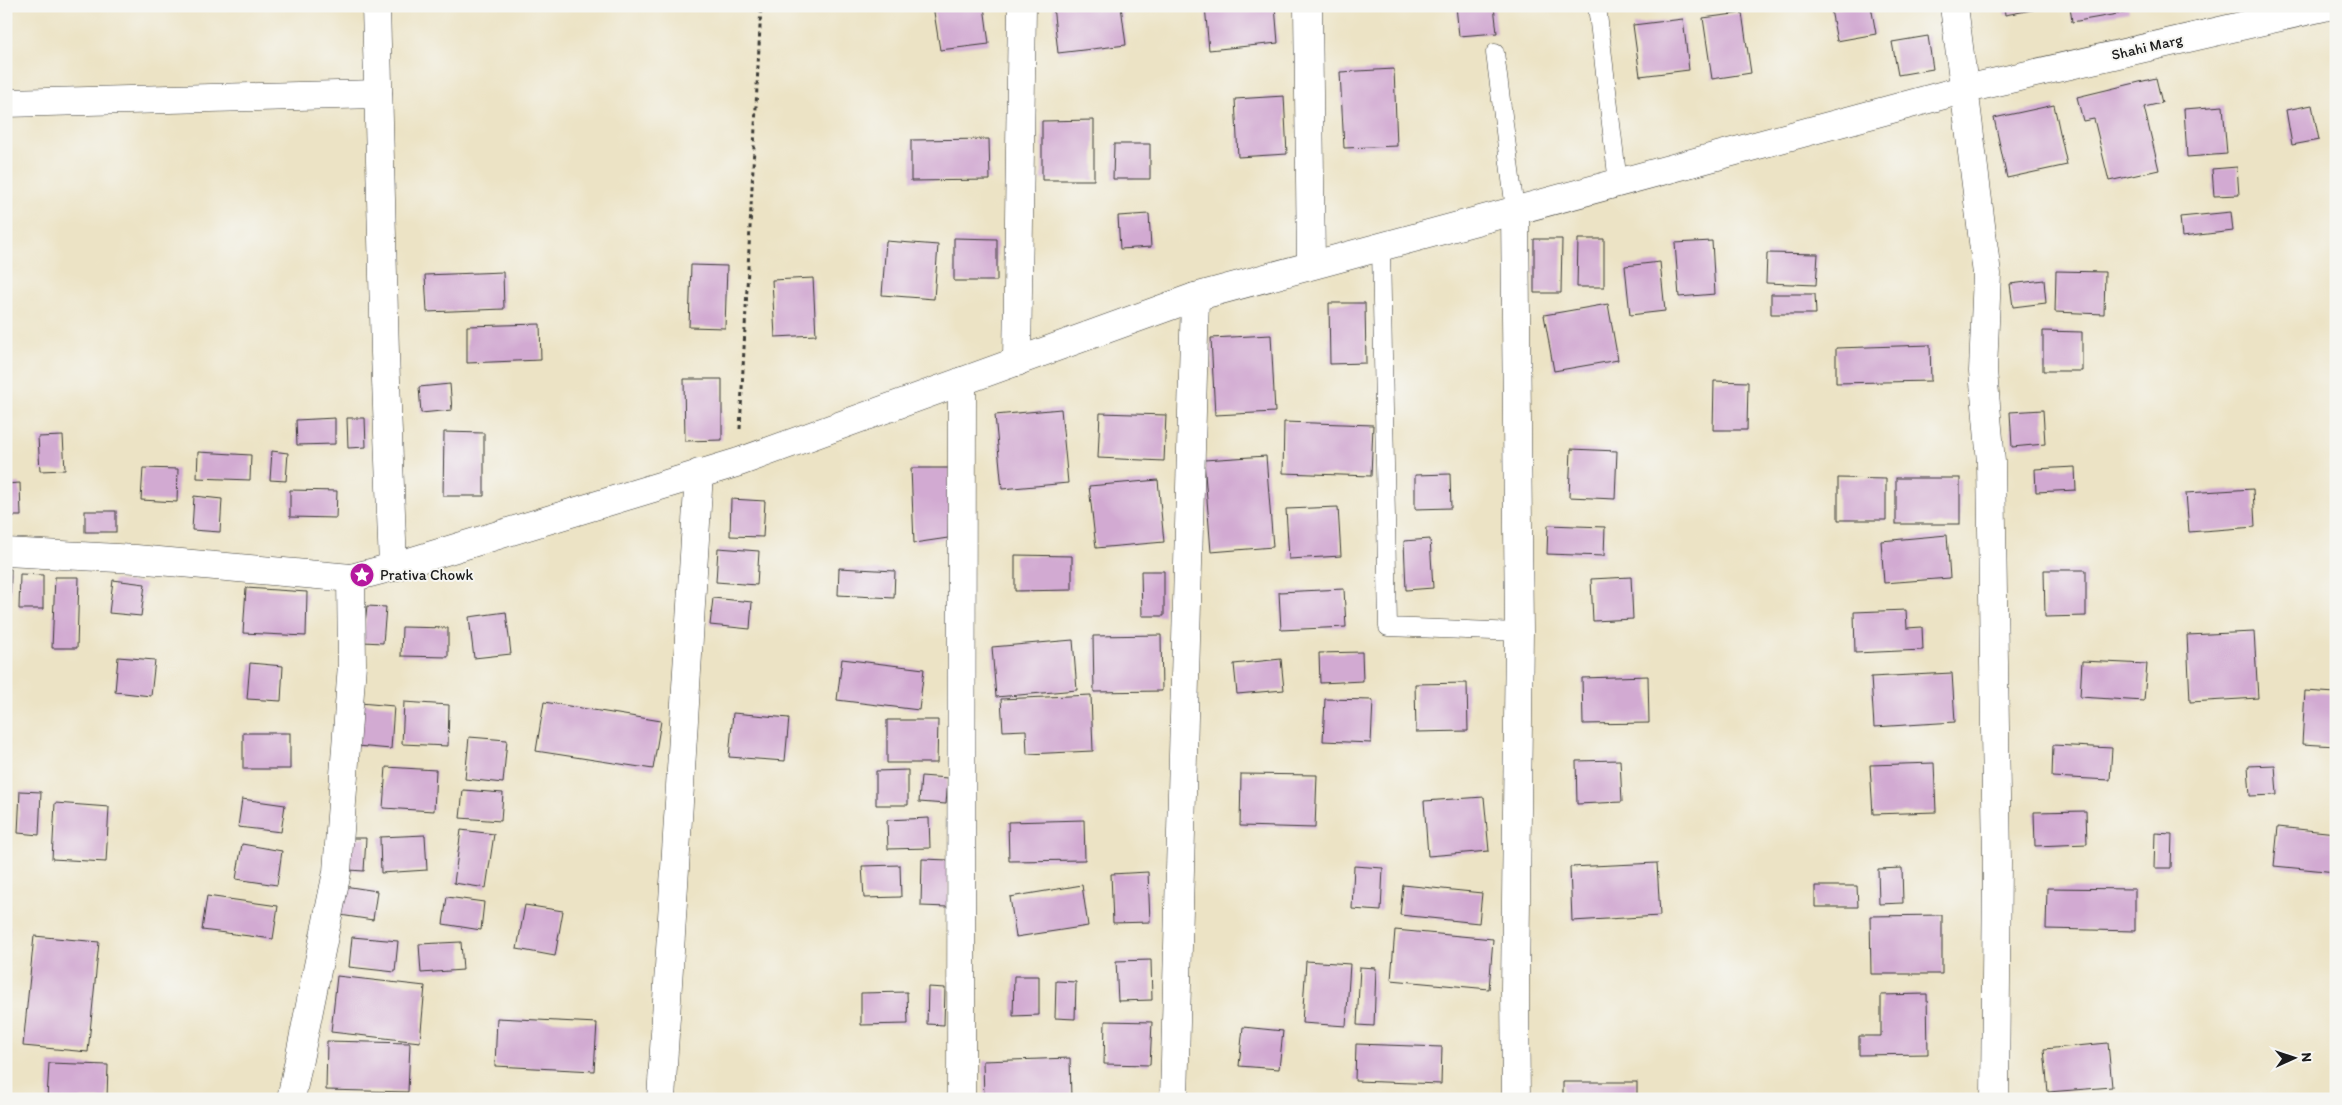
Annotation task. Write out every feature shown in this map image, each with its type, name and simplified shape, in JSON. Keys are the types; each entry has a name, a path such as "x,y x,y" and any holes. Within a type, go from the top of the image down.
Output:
{"street":[{"path":"376,6 393,567"},
{"path":"1017,362 1022,6"},
{"path":"1308,6 1311,265"},
{"path":"1954,6 1966,88 1987,274 1983,371 1992,492 1997,862 1994,1099"},
{"name":"Shahi Marg","path":"6,552 136,559 351,578 739,462 1195,297 1966,88 2328,6"},
{"path":"6,103 378,94"},
{"path":"1515,210 1519,632 1514,990 1516,1099"},
{"path":"1174,1099 1195,297"},
{"path":"961,1099 962,381"},
{"path":"661,1099 699,473"},
{"path":"291,1099 337,872 352,664 351,578"}],"lane":[{"path":"1597,6 1618,183"},
{"path":"1495,53 1515,210"},
{"path":"1381,247 1388,627 1519,632"}],"path":[{"path":"739,462 761,6"}],"building":[{"path":"933,6 984,6 989,44 940,50"},
{"path":"1053,6 1121,6 1126,45 1058,53"},
{"path":"1205,6 1275,6 1278,43 1209,50"},
{"path":"1456,6 1494,6 1497,33 1459,36"},
{"path":"1849,6 1871,6 1876,34 1837,41 1831,10"},
{"path":"2004,6 2048,6 2048,7 2005,15"},
{"path":"2070,6 2128,6 2129,12 2072,22"},
{"path":"1742,13 1751,73 1712,79 1703,18"},
{"path":"1683,19 1689,70 1640,76 1633,25"},
{"path":"1928,36 1933,69 1898,75 1892,42"},
{"path":"1394,69 1397,146 1344,148 1340,72"},
{"path":"2156,78 2162,103 2144,107 2159,170 2109,181 2094,119 2083,121 2077,97"},
{"path":"1284,96 1287,154 1238,157 1235,99"},
{"path":"2054,105 2067,165 2007,178 1994,118"},
{"path":"2312,105 2319,140 2292,145 2286,110"},
{"path":"2223,106 2227,154 2187,157 2184,109"},
{"path":"1094,120 1094,180 1042,180 1042,121"},
{"path":"989,139 990,180 911,181 911,140"},
{"path":"1114,144 1150,144 1150,179 1113,179"},
{"path":"2237,167 2239,195 2214,196 2212,169"},
{"path":"2231,212 2233,231 2182,237 2180,217"},
{"path":"1149,214 1151,247 1120,249 1118,216"},
{"path":"954,238 997,239 997,281 954,281"},
{"path":"1534,239 1562,239 1561,293 1534,293"},
{"path":"1578,239 1604,239 1604,287 1577,287"},
{"path":"886,241 938,245 934,299 882,295"},
{"path":"1712,241 1715,294 1679,297 1675,243"},
{"path":"1767,253 1818,254 1816,285 1766,283"},
{"path":"1660,262 1665,311 1630,315 1625,266"},
{"path":"691,265 727,266 725,328 689,327"},
{"path":"2056,271 2105,272 2104,314 2055,312"},
{"path":"503,272 504,309 427,312 425,275"},
{"path":"813,278 816,335 775,337 772,280"},
{"path":"2044,280 2046,303 2013,307 2010,284"},
{"path":"1771,294 1815,294 1816,314 1771,314"},
{"path":"1329,303 1365,303 1366,363 1330,364"},
{"path":"1608,304 1618,360 1554,371 1544,315"},
{"path":"540,324 541,360 467,363 467,326"},
{"path":"2043,331 2082,332 2082,371 2043,371"},
{"path":"1271,335 1275,412 1215,415 1211,338"},
{"path":"1930,345 1931,381 1836,383 1836,348"},
{"path":"684,379 722,379 722,440 685,441"},
{"path":"1714,381 1748,382 1747,430 1713,430"},
{"path":"450,384 452,410 421,413 419,387"},
{"path":"1061,409 1068,483 1002,489 995,415"},
{"path":"2043,410 2045,444 2012,447 2010,412"},
{"path":"1100,413 1166,415 1164,461 1098,458"},
{"path":"335,418 335,444 297,445 296,420"},
{"path":"347,418 365,418 366,447 348,448"},
{"path":"1284,422 1373,425 1371,476 1283,473"},
{"path":"444,432 484,433 484,496 443,496"},
{"path":"63,436 65,470 40,471 38,437"},
{"path":"1571,449 1617,451 1615,499 1569,497"},
{"path":"272,451 288,453 286,481 270,480"},
{"path":"198,452 251,455 250,480 197,478"},
{"path":"1266,456 1273,547 1211,552 1204,460"},
{"path":"2075,467 2076,490 2036,492 2035,469"},
{"path":"143,468 178,469 177,502 141,500"},
{"path":"911,468 950,468 948,538 914,543"},
{"path":"1450,474 1451,508 1415,509 1415,475"},
{"path":"1838,478 1886,479 1886,520 1838,520"},
{"path":"1896,478 1960,478 1960,524 1896,524"},
{"path":"1158,480 1164,542 1096,548 1089,486"},
{"path":"20,483 21,516 6,516 6,484"},
{"path":"2253,489 2255,527 2189,532 2186,493"},
{"path":"290,490 337,491 336,518 290,517"},
{"path":"194,496 222,499 220,532 192,530"},
{"path":"731,499 765,501 763,537 730,536"},
{"path":"1338,507 1341,556 1289,559 1286,509"},
{"path":"85,511 116,511 116,532 85,532"},
{"path":"1548,525 1605,527 1604,556 1547,554"},
{"path":"1947,535 1950,578 1884,583 1881,541"},
{"path":"1430,539 1433,588 1406,590 1404,541"},
{"path":"718,548 759,551 757,585 716,582"},
{"path":"1015,555 1072,556 1072,590 1015,591"},
{"path":"839,568 895,571 894,598 838,595"},
{"path":"6,569 11,569 10,614 6,614"},
{"path":"2044,570 2086,570 2086,616 2045,617"},
{"path":"1141,571 1164,571 1164,616 1142,616"},
{"path":"20,574 43,575 43,609 19,609"},
{"path":"55,577 79,577 77,648 52,648"},
{"path":"1631,577 1633,619 1593,621 1591,579"},
{"path":"113,580 145,584 141,616 109,613"},
{"path":"246,588 307,592 306,636 243,633"},
{"path":"1344,589 1346,627 1281,630 1279,592"},
{"path":"713,598 752,602 750,629 710,625"},
{"path":"367,606 386,607 383,643 363,642"},
{"path":"1906,610 1907,628 1922,627 1923,650 1855,653 1854,612"},
{"path":"506,612 511,654 474,658 469,617"},
{"path":"402,627 448,628 448,657 401,656"},
{"path":"2254,632 2258,698 2190,702 2187,635"},
{"path":"1161,635 1162,691 1094,692 1093,636"},
{"path":"1073,640 1077,690 996,697 992,647"},
{"path":"1362,652 1363,681 1320,683 1319,653"},
{"path":"118,657 155,660 151,696 115,692"},
{"path":"842,659 924,669 919,710 837,700"},
{"path":"1281,659 1284,690 1237,694 1234,664"},
{"path":"2082,661 2147,664 2144,701 2080,697"},
{"path":"250,663 283,666 281,701 247,699"},
{"path":"1952,673 1955,722 1874,727 1871,677"},
{"path":"1648,676 1649,723 1583,724 1582,678"},
{"path":"1467,683 1468,731 1416,732 1415,684"},
{"path":"2305,691 2336,693 2336,746 2302,744"},
{"path":"1091,695 1093,751 1027,754 1026,730 1003,731 1001,699"},
{"path":"1325,699 1373,700 1371,743 1323,741"},
{"path":"404,702 449,705 448,746 402,744"},
{"path":"544,702 661,721 653,769 536,751"},
{"path":"360,703 394,706 391,749 357,746"},
{"path":"733,713 789,718 785,761 729,757"},
{"path":"887,720 938,720 937,763 887,763"},
{"path":"243,733 290,733 290,769 243,769"},
{"path":"469,737 507,740 503,783 465,779"},
{"path":"2053,745 2112,748 2110,780 2052,777"},
{"path":"1620,760 1622,802 1577,804 1576,761"},
{"path":"1934,763 1936,812 1873,814 1870,765"},
{"path":"2275,765 2277,795 2250,796 2248,766"},
{"path":"386,767 436,770 434,811 383,808"},
{"path":"908,770 908,805 876,805 876,771"},
{"path":"1241,774 1317,775 1315,828 1240,826"},
{"path":"921,776 948,778 946,804 919,802"},
{"path":"463,790 503,793 501,821 460,818"},
{"path":"20,791 41,792 39,835 18,833"},
{"path":"1484,797 1489,851 1428,856 1424,801"},
{"path":"242,799 285,805 281,832 238,827"},
{"path":"55,803 109,807 106,862 52,859"},
{"path":"2086,811 2087,844 2035,846 2034,812"},
{"path":"929,818 930,848 888,849 887,820"},
{"path":"1084,820 1085,860 1009,861 1008,822"},
{"path":"2278,827 2336,833 2336,872 2274,866"},
{"path":"461,830 494,834 486,888 454,883"},
{"path":"2155,833 2172,834 2171,868 2154,868"},
{"path":"425,835 427,870 381,873 380,837"},
{"path":"351,838 366,838 364,871 349,870"},
{"path":"242,844 282,851 277,885 236,879"},
{"path":"922,859 949,860 948,907 921,906"},
{"path":"1657,863 1660,916 1572,921 1570,867"},
{"path":"900,865 901,897 864,898 862,866"},
{"path":"1354,866 1383,868 1381,911 1352,909"},
{"path":"1902,868 1903,903 1879,904 1878,869"},
{"path":"1148,872 1150,922 1113,923 1111,874"},
{"path":"1082,885 1088,926 1016,937 1010,897"},
{"path":"1403,885 1482,893 1479,923 1400,915"},
{"path":"344,886 377,891 373,920 340,915"},
{"path":"1815,886 1857,886 1858,907 1815,907"},
{"path":"2047,888 2135,889 2135,931 2046,929"},
{"path":"207,896 278,906 273,939 202,930"},
{"path":"447,897 484,902 481,930 443,924"},
{"path":"525,905 563,911 555,956 517,949"},
{"path":"1942,915 1942,974 1871,974 1870,916"},
{"path":"6,926 10,926 8,947 6,947"},
{"path":"1395,930 1493,939 1489,989 1391,980"},
{"path":"34,936 99,942 88,1052 23,1046"},
{"path":"352,937 398,941 395,972 349,967"},
{"path":"461,942 463,970 421,973 419,944"},
{"path":"1151,960 1152,1000 1118,1001 1116,961"},
{"path":"1306,961 1350,964 1346,1026 1302,1023"},
{"path":"1360,967 1376,968 1374,1026 1357,1025"},
{"path":"337,976 425,986 420,1042 331,1032"},
{"path":"1014,976 1039,976 1039,1015 1013,1016"},
{"path":"1056,981 1076,982 1075,1019 1055,1018"},
{"path":"928,987 945,988 944,1025 927,1024"},
{"path":"907,992 908,1024 861,1025 861,993"},
{"path":"1927,994 1928,1054 1859,1055 1859,1036 1881,1036 1881,995"},
{"path":"497,1018 597,1023 594,1071 495,1066"},
{"path":"1105,1021 1152,1022 1150,1065 1104,1064"},
{"path":"1243,1027 1283,1031 1279,1069 1239,1066"},
{"path":"327,1041 410,1043 408,1092 326,1090"},
{"path":"2108,1043 2112,1087 2048,1092 2044,1049"},
{"path":"1356,1044 1442,1047 1441,1084 1355,1081"},
{"path":"1070,1058 1071,1099 984,1099 983,1061"},
{"path":"49,1063 108,1065 107,1099 47,1099"},
{"path":"1563,1082 1637,1082 1637,1099 1563,1099"}],"place":[{"name":"Prativa Chowk","path":"362,575"}]}
